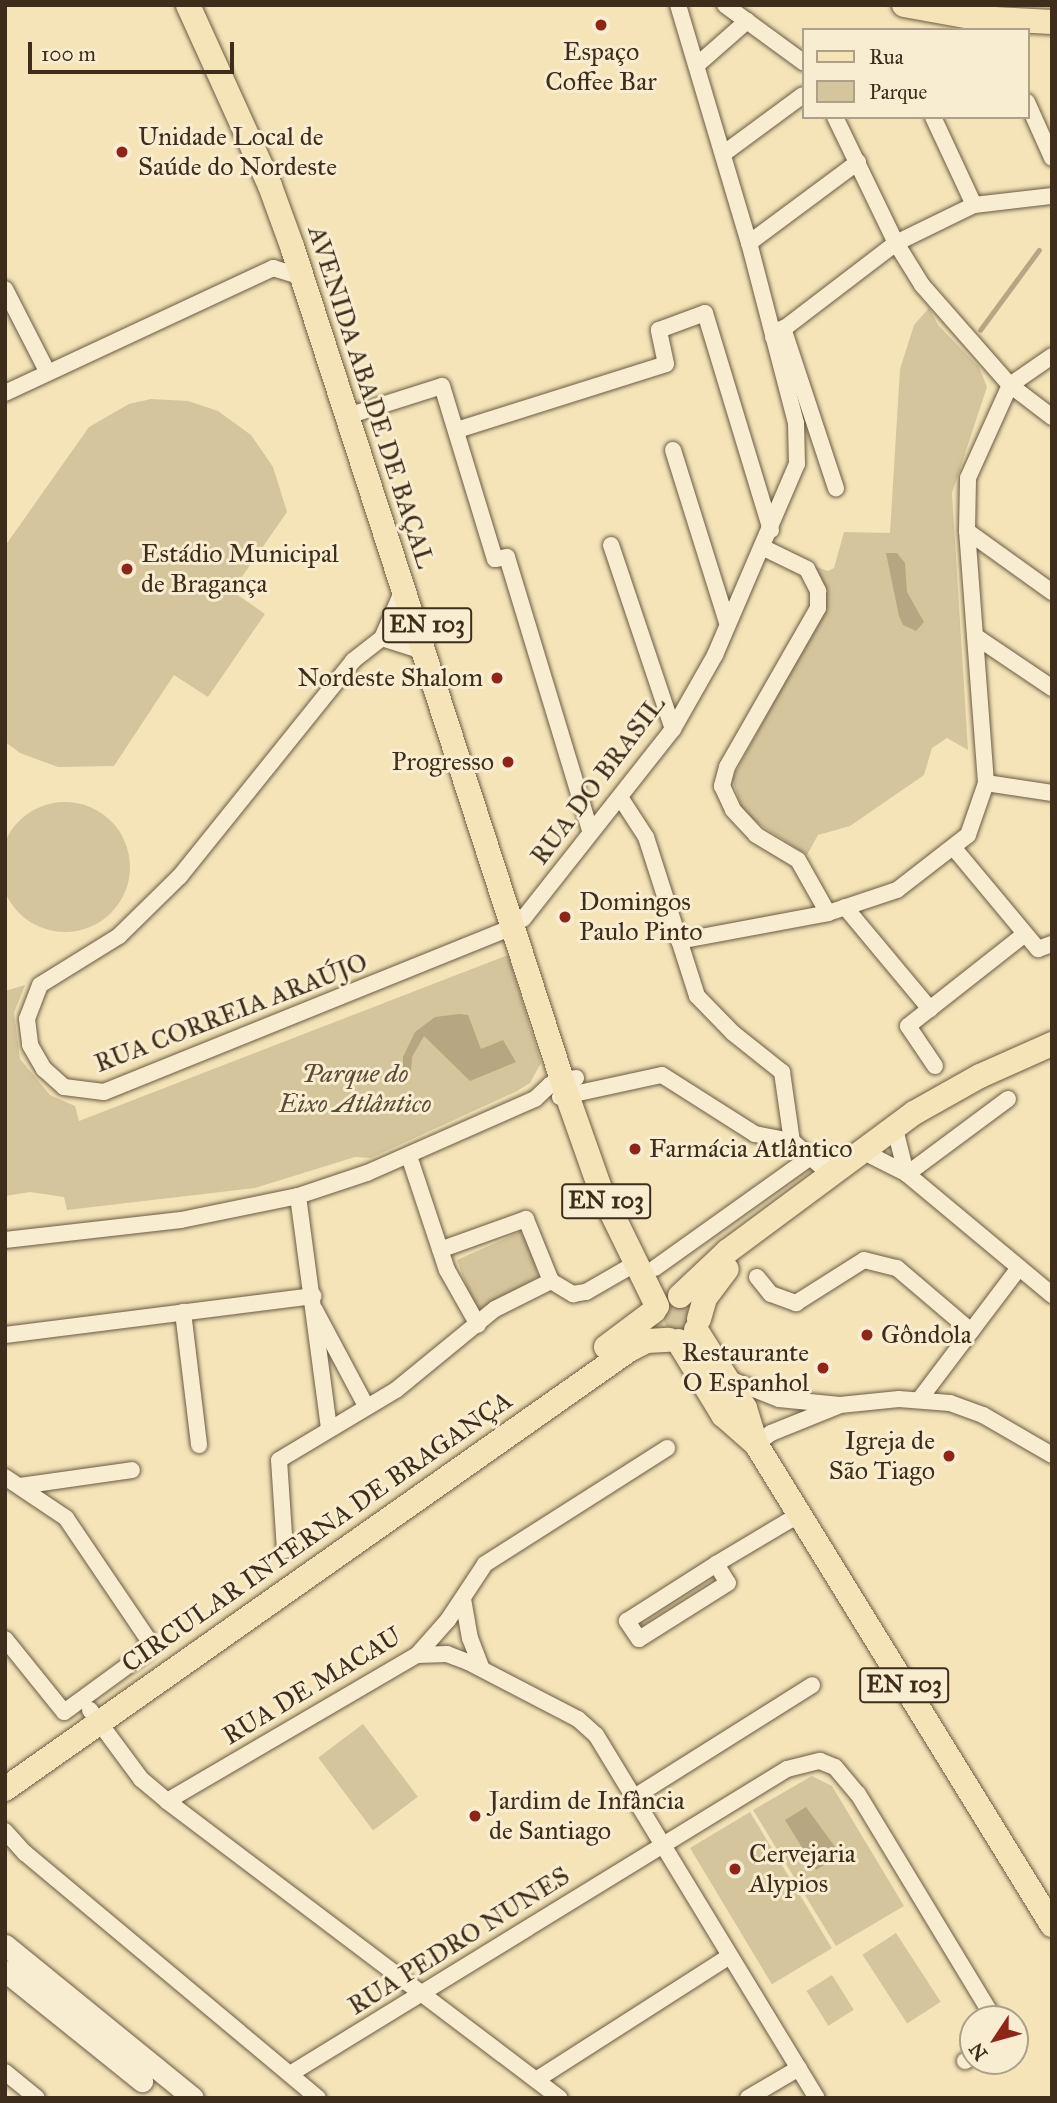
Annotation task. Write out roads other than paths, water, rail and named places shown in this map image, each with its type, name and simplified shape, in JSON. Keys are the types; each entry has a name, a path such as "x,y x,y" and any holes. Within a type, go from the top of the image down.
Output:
{"main road":[{"name":"AVENIDA ABADE DE BAÇAL","path":"188,5 238,107 280,183 302,259 518,923 570,1093 665,1302 655,1329 686,1333 726,1376 750,1417 756,1444"},
{"name":"AVENIDA ABADE DE BAÇAL","path":"197,5 238,107"},
{"path":"904,5 1047,23"},
{"name":"AVENIDA ABADE DE BAÇAL","path":"302,259 358,413 410,594"},
{"name":"CIRCULAR INTERNA DE BRAGANÇA","path":"5,1789 94,1716 665,1302 728,1251 914,1113 980,1076 1052,1044"},
{"path":"686,1333 711,1287 729,1266 872,1156 970,1091 1052,1053"},
{"name":"AVENIDA ABADE DE BAÇAL","path":"665,1302 694,1304 686,1333 723,1415 756,1444 1052,1926"},
{"name":"CIRCULAR INTERNA DE BRAGANÇA","path":"5,1772 94,1716 629,1350 647,1341 686,1333"},
{"path":"5,1945 193,2098"},
{"path":"5,1971 142,2081"}],"street":[{"path":"678,5 778,332 836,488"},
{"path":"727,6 802,61"},
{"path":"697,65 747,22"},
{"path":"723,154 802,96"},
{"path":"1029,106 1052,158"},
{"path":"836,119 896,243 922,285 1010,385 1052,417"},
{"path":"934,119 974,205"},
{"path":"749,243 858,162"},
{"path":"778,332 896,243 974,205 1052,196"},
{"path":"5,393 254,276 302,259"},
{"path":"254,276 302,259"},
{"path":"5,289 48,373"},
{"path":"457,430 666,364 659,330 705,313 771,530"},
{"name":"RUA DO BRASIL","path":"518,923 673,729 715,655 727,621 764,548 797,464 796,423 778,332"},
{"path":"679,941 828,912 897,890 968,835 986,783 967,531 968,478 1010,385 1052,356"},
{"path":"358,413 442,386 495,559 507,557 590,830"},
{"path":"673,450 727,621"},
{"path":"967,531 1052,592"},
{"path":"611,545 673,729"},
{"path":"764,548 807,569 818,591 818,608 727,767 722,786 733,810 756,835 798,860 828,912"},
{"name":"RUA CORREIA ARAÚJO","path":"410,594 382,638 353,662 229,817 149,908 107,945 40,985 27,1018 30,1045 44,1069 64,1087 104,1092 518,923"},
{"path":"975,636 1052,688"},
{"path":"382,638 427,644"},
{"path":"986,783 1052,793"},
{"path":"620,797 646,837 697,996 733,1033 782,1072 792,1141 808,1158 826,1168 839,1169"},
{"path":"954,847 1038,948 1052,944"},
{"path":"845,907 930,1009"},
{"path":"935,1066 908,1026 1026,933"},
{"path":"5,1240 181,1220 298,1196 409,1156 535,1099 662,1075 755,1134 792,1141"},
{"path":"907,1174 1008,1099"},
{"path":"897,1137 907,1174"},
{"path":"409,1156 440,1250 478,1325"},
{"path":"872,1156 907,1174 1052,1295"},
{"path":"440,1250 526,1219 551,1281 564,1291 586,1292 646,1265 808,1158"},
{"path":"808,1158 815,1174 810,1190"},
{"path":"298,1196 315,1303 313,1330 329,1428"},
{"path":"757,1277 771,1294 796,1303 864,1260 897,1268 971,1331"},
{"path":"919,1400 1019,1268"},
{"path":"285,1550 279,1460 365,1404 396,1390 495,1309 551,1281"},
{"path":"5,1335 183,1312 315,1303"},
{"path":"315,1303 365,1404"},
{"path":"183,1312 199,1445"},
{"path":"726,1376 768,1398 840,1405 919,1400 983,1415 1052,1455"},
{"path":"756,1444 771,1433 840,1405"},
{"name":"RUA DE MACAU","path":"167,1801 417,1655 463,1599 485,1564 667,1448"},
{"path":"20,1486 132,1470"},
{"path":"5,1477 66,1518 148,1639 145,1653 64,1712 5,1639"},
{"path":"716,1564 728,1583 639,1640 626,1620 716,1564 800,1514"},
{"path":"463,1599 470,1637 482,1669"},
{"path":"417,1655 447,1654 482,1669 578,1719 596,1735 636,1796 817,2098"},
{"path":"636,1796 811,1685"},
{"path":"94,1716 141,1779 167,1801 559,2098"},
{"name":"RUA PEDRO NUNES","path":"289,2074 787,1769 820,1761 835,1767 858,1794 986,2005"},
{"path":"5,1832 24,1853"},
{"path":"5,1841 24,1853 318,2098"},
{"path":"536,2080 730,1956"},
{"path":"748,2098 799,2068"},
{"path":"5,2072 37,2098"}],"waterway":[{"path":"980,330 1039,250"}],"place":[{"name":"Espaço Coffee Bar","path":"601,25"},
{"name":"Unidade Local de Saúde do Nordeste","path":"122,152"},
{"name":"Estádio Municipal de Bragança","path":"127,569"},
{"name":"Nordeste Shalom","path":"497,678"},
{"name":"Progresso","path":"508,762"},
{"name":"Domingos Paulo Pinto","path":"565,917"},
{"name":"Farmácia Atlântico","path":"635,1149"},
{"name":"Gôndola","path":"867,1335"},
{"name":"Restaurante O Espanhol","path":"823,1368"},
{"name":"Igreja de São Tiago","path":"949,1456"},
{"name":"Jardim de Infância de Santiago","path":"475,1816"},
{"name":"Cervejaria Alypios","path":"735,1869"}],"park label":[{"name":"Parque do Eixo Atlântico","path":"355,1089"}]}
